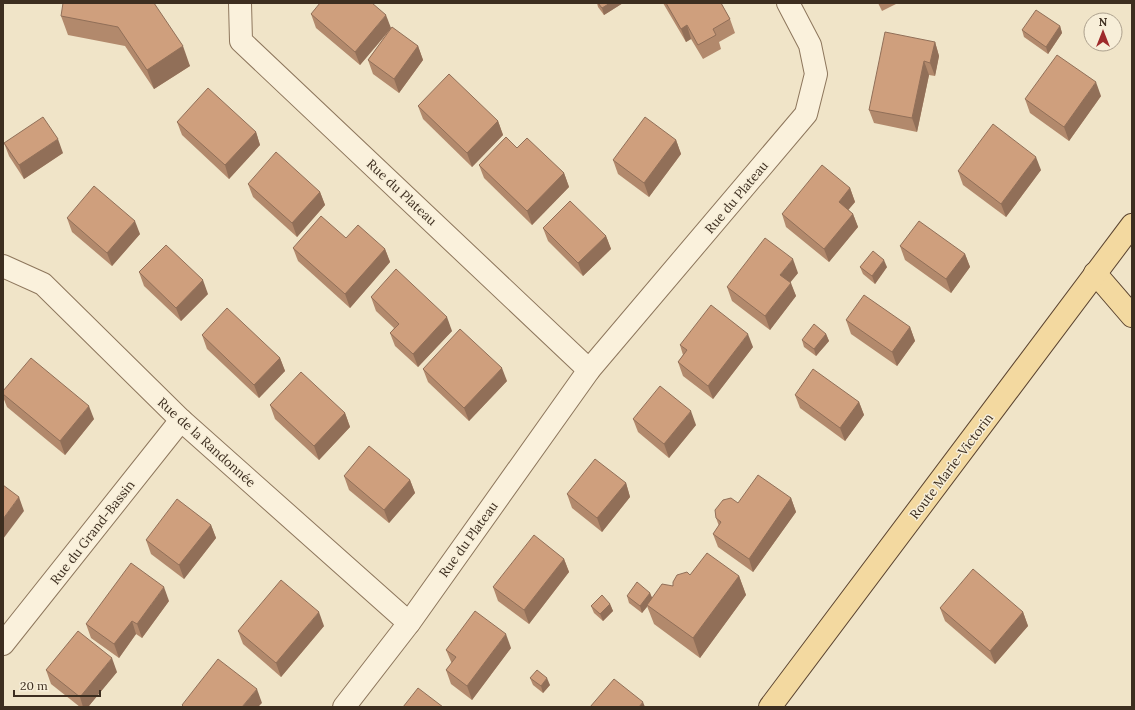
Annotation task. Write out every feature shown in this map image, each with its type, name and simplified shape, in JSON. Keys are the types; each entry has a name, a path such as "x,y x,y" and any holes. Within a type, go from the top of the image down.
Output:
{"main road":[{"name":"Route Marie-Victorin","path":"770,707 1132,225"},
{"path":"1095,274 1132,316"}],"street":[{"name":"Rue du Plateau","path":"240,3 241,41 589,370"},
{"name":"Rue du Plateau","path":"344,707 408,623 589,370 806,114 816,74 810,45 788,3"},
{"name":"Rue de la Randonnée","path":"3,266 43,284 181,420 408,623"},
{"name":"Rue du Grand-Bassin","path":"3,644 181,420"}],"building":[{"path":"63,3 154,3 183,46 147,70 118,27 61,16"},
{"path":"320,3 372,3 386,15 355,52 311,14"},
{"path":"598,3 610,3 602,8"},
{"path":"666,3 721,3 730,19 713,29 716,35 698,45 687,25 681,29"},
{"path":"1036,10 1060,26 1046,47 1022,30"},
{"path":"392,27 418,46 394,79 368,60"},
{"path":"885,32 935,42 930,63 924,61 912,118 869,110"},
{"path":"1057,55 1096,82 1064,127 1025,99"},
{"path":"449,74 498,121 467,153 418,106"},
{"path":"208,88 256,132 225,165 177,122"},
{"path":"43,117 58,139 19,165 4,143"},
{"path":"645,117 676,140 644,183 613,160"},
{"path":"993,124 1036,157 1001,204 958,171"},
{"path":"506,137 517,148 527,138 564,173 527,211 479,165"},
{"path":"276,152 320,192 292,223 248,184"},
{"path":"822,165 850,188 839,202 853,214 824,249 782,214"},
{"path":"94,186 135,221 107,253 67,218"},
{"path":"570,201 606,236 578,263 543,228"},
{"path":"321,216 346,238 358,225 385,249 345,294 293,248"},
{"path":"919,221 965,254 946,279 900,246"},
{"path":"765,238 793,259 780,275 791,283 765,316 727,287"},
{"path":"166,245 203,280 176,308 139,272"},
{"path":"873,251 884,260 872,276 860,267"},
{"path":"396,269 447,317 413,354 390,333 399,324 371,297"},
{"path":"864,295 910,327 892,352 846,320"},
{"path":"711,305 748,334 708,386 678,362 687,350 680,345"},
{"path":"227,308 280,358 254,385 202,335"},
{"path":"814,324 826,334 814,349 802,340"},
{"path":"460,329 502,368 464,408 423,369"},
{"path":"31,358 89,406 60,441 3,394 3,391"},
{"path":"813,369 859,402 840,428 795,395"},
{"path":"301,372 345,413 314,446 270,405"},
{"path":"660,386 691,411 664,444 633,419"},
{"path":"369,446 410,480 384,510 344,476"},
{"path":"595,459 626,483 597,518 567,494"},
{"path":"758,475 791,498 749,559 713,534 721,522 716,518 715,510 723,500 731,498 738,503"},
{"path":"3,485 19,497 3,519"},
{"path":"177,499 211,525 179,565 146,540"},
{"path":"534,535 564,559 524,610 493,587"},
{"path":"707,553 739,576 693,638 647,605 662,584 673,586 673,582 677,575 687,572 690,575"},
{"path":"131,563 164,587 137,624 132,621 114,644 86,624"},
{"path":"973,569 1023,612 990,651 940,608"},
{"path":"281,580 319,612 276,663 238,631"},
{"path":"637,582 650,593 640,606 627,596"},
{"path":"602,595 610,604 600,614 591,606"},
{"path":"475,611 506,634 467,686 446,670 456,657 446,650"},
{"path":"78,631 112,658 80,697 46,670"},
{"path":"218,659 257,689 242,707 184,707 182,705"},
{"path":"537,670 547,678 541,686 530,678"},
{"path":"614,679 643,702 639,707 590,707"},
{"path":"418,688 443,707 403,707"}]}
